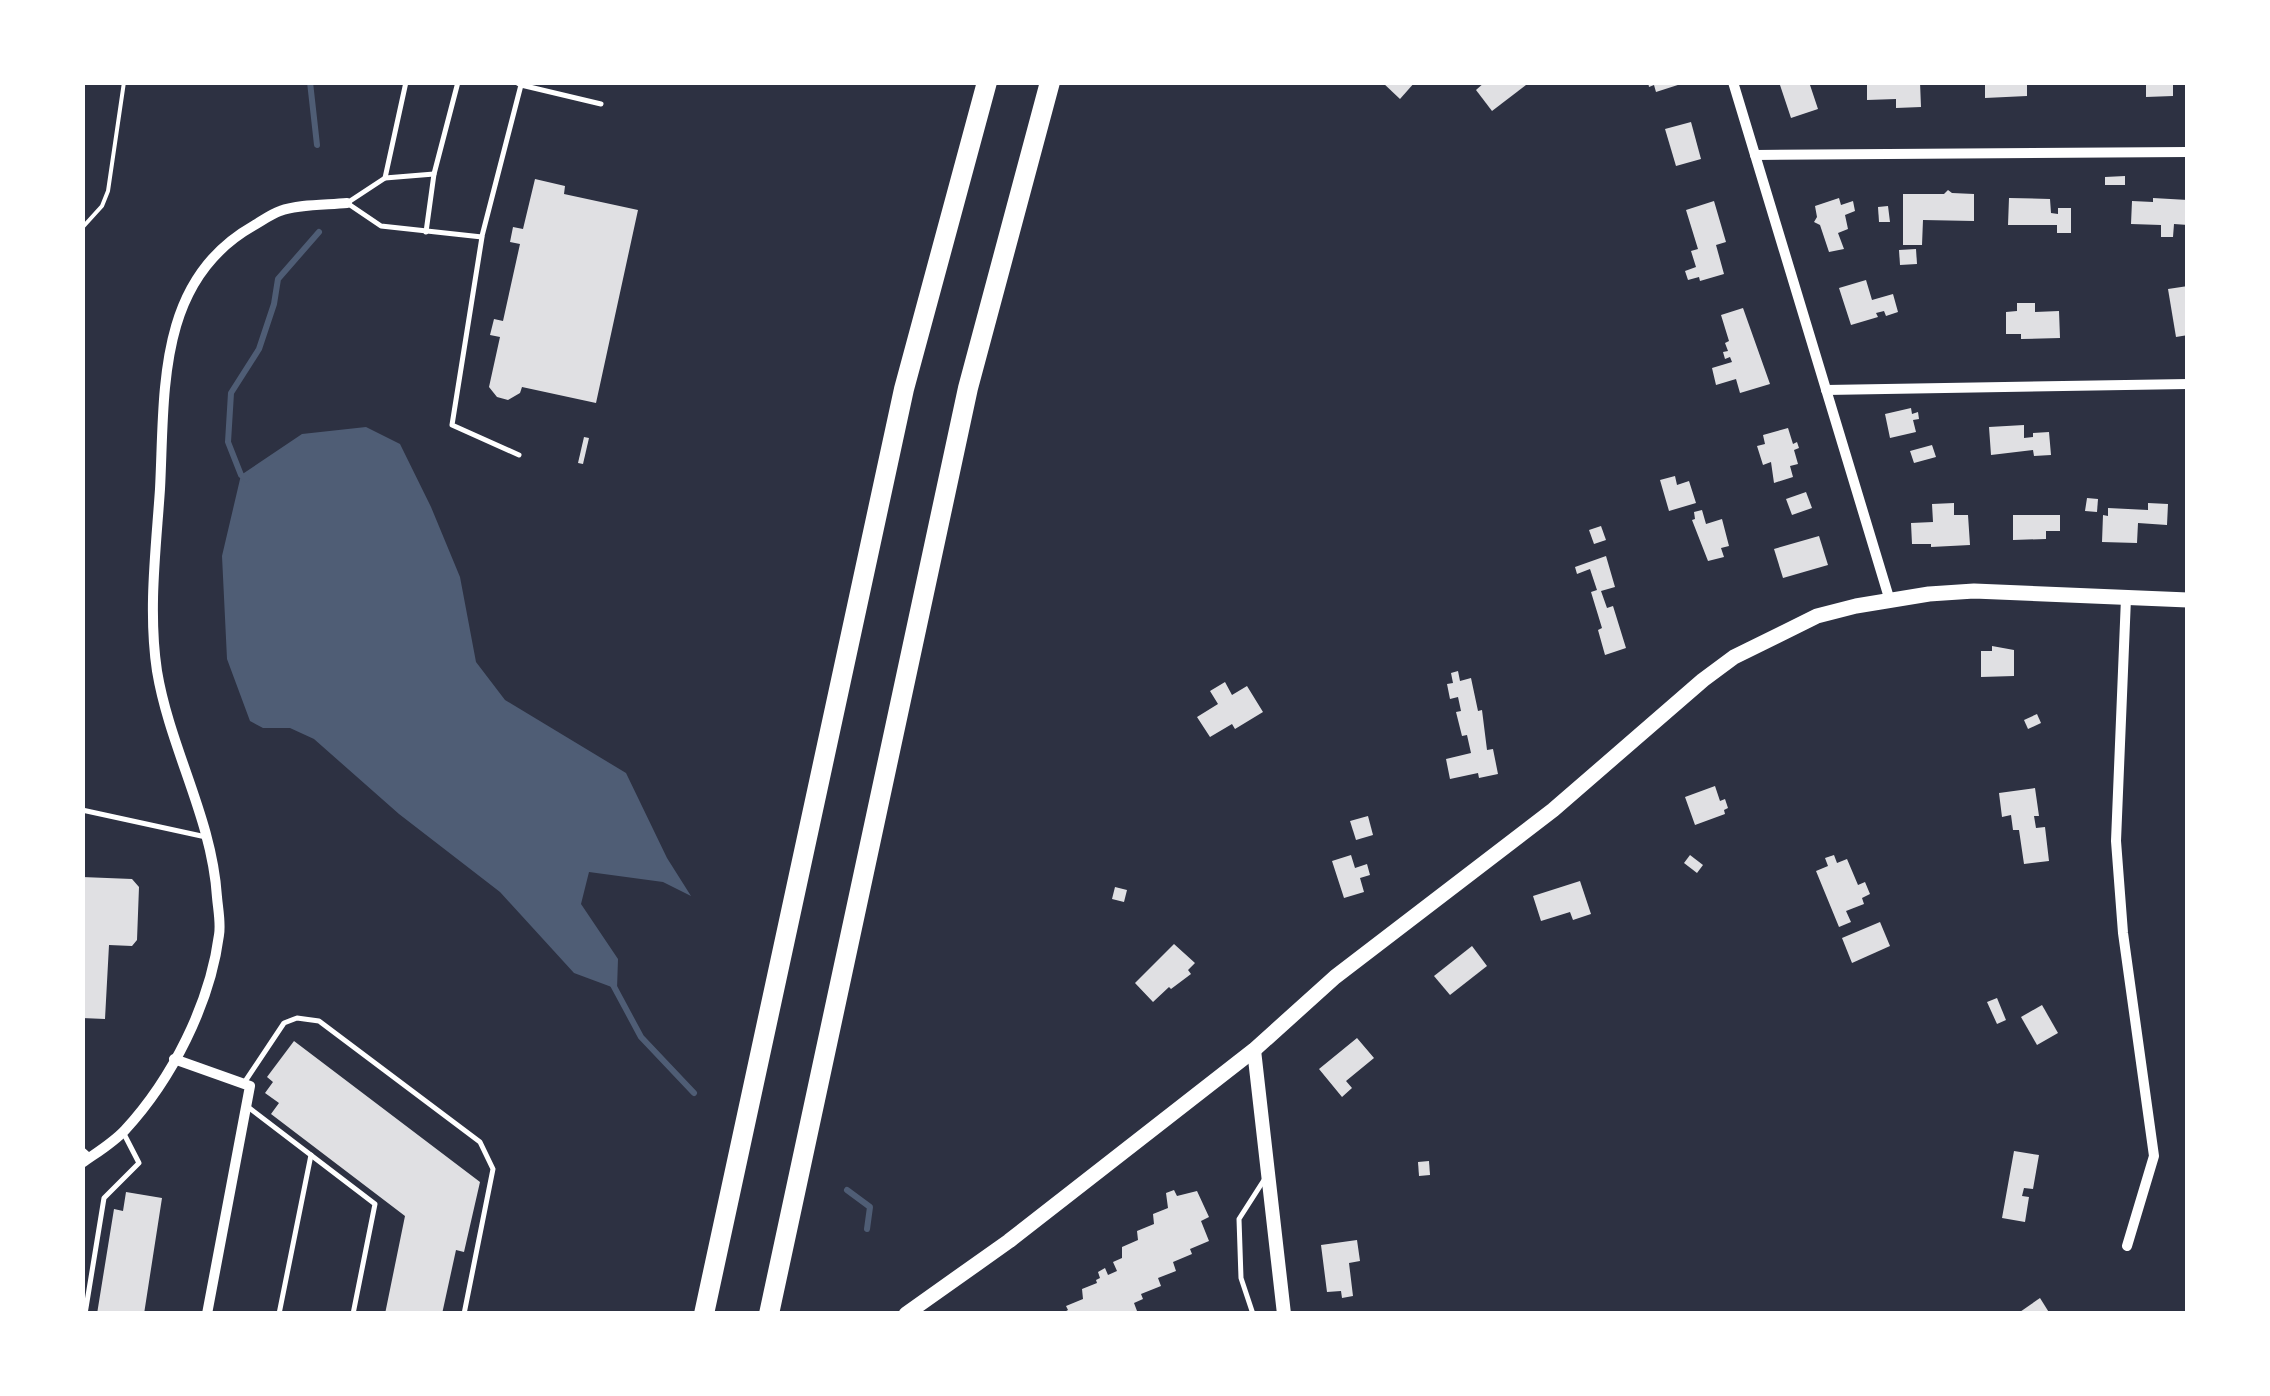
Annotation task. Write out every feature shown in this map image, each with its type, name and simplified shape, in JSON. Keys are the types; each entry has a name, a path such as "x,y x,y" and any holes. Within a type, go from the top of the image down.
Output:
{"highway":[{"path":"704,1314 904,390 987,82"},
{"path":"768,1314 968,388 1050,82"}],"main road":[{"path":"906,1314 1009,1240 1254,1050 1335,977 1553,810 1734,656 1817,616 1929,594 1974,591 2188,600"}],"street":[{"path":"1733,82 1890,601"},
{"path":"1755,155 2188,152"},
{"path":"85,1156 123,1132 174,1059 192,1028 220,933 216,873 201,810 169,724 157,670 153,612 166,379 175,328 187,290 212,257 237,235 280,210 348,203"},
{"path":"1826,390 2188,384"},
{"path":"2126,598 2116,842 2123,933 2154,1156 2126,1246"},
{"path":"1254,1050 1284,1314"},
{"path":"174,1059 250,1086 207,1314"}],"lane":[{"path":"385,178 406,82"},
{"path":"426,232 434,174 458,82"},
{"path":"519,455 452,425 482,238 519,84 601,104"},
{"path":"434,174 385,178 348,203 382,226 482,238"},
{"path":"82,810 207,837"},
{"path":"243,1084 284,1024 296,1018 319,1021 480,1142 493,1169 464,1314"},
{"path":"246,1106 375,1204 353,1314"},
{"path":"86,1314 104,1198 139,1163 123,1132"},
{"path":"279,1314 312,1155"},
{"path":"1253,1314 1241,1278 1238,1219 1268,1173"}],"path":[{"path":"82,228 102,206 108,191 124,82"}],"water":[{"path":"366,427 400,444 431,507 460,577 476,662 505,700 626,773 667,858 691,896 663,882 589,872 581,904 618,959 617,989 574,973 500,892 399,814 314,739 290,728 263,728 250,721 227,659 222,556 241,475 302,434"}],"building":[{"path":"1382,82 1415,82 1400,99"},
{"path":"1485,82 1530,82 1492,111 1476,90"},
{"path":"1648,82 1683,82 1684,83 1656,92"},
{"path":"1779,82 1809,82 1818,109 1791,118"},
{"path":"1867,82 1920,82 1921,107 1896,108 1896,99 1867,100"},
{"path":"1985,82 2027,82 2027,96 1985,98"},
{"path":"2146,82 2173,82 2173,96 2146,97"},
{"path":"1691,122 1701,159 1676,166 1665,129"},
{"path":"2125,176 2125,185 2105,185 2105,177"},
{"path":"535,179 565,186 564,194 638,210 596,403 522,387 520,393 508,400 497,397 489,387 500,337 490,335 494,319 503,321 520,244 510,242 513,227 523,229"},
{"path":"1948,190 1974,194 1974,221 1923,220 1922,245 1903,245 1903,194 1944,194"},
{"path":"1839,198 1841,205 1853,201 1855,211 1845,215 1848,229 1838,233 1844,249 1829,252 1820,225 1814,222 1815,206"},
{"path":"2009,198 2050,199 2051,213 2058,214 2058,208 2071,208 2071,233 2057,233 2057,225 2008,225"},
{"path":"2153,198 2188,200 2188,225 2174,224 2173,237 2161,237 2161,225 2131,224 2132,201 2153,202"},
{"path":"1714,201 1726,242 1716,245 1724,274 1688,280 1685,271 1696,267 1691,251 1698,249 1686,210"},
{"path":"1888,206 1890,222 1879,222 1878,207"},
{"path":"1916,249 1917,264 1900,265 1899,250"},
{"path":"1866,280 1872,300 1893,294 1898,312 1886,316 1884,311 1876,313 1878,317 1851,325 1839,288"},
{"path":"2188,286 2188,335 2176,337 2168,289"},
{"path":"2017,303 2035,303 2035,312 2059,311 2060,338 2021,339 2021,334 2006,334 2006,312 2017,311"},
{"path":"1743,308 1770,384 1740,393 1736,379 1716,385 1712,368 1732,362 1730,357 1725,359 1723,352 1728,351 1725,343 1729,341 1721,315"},
{"path":"1911,408 1912,414 1918,412 1919,419 1913,420 1916,432 1890,438 1885,414"},
{"path":"2024,425 2024,438 2049,432 2051,455 2034,456 2033,450 1991,455 1989,427"},
{"path":"1788,428 1793,444 1797,442 1799,448 1794,450 1798,464 1790,466 1793,477 1774,483 1771,462 1763,465 1757,446 1765,444 1763,435"},
{"path":"584,437 589,438 583,464 578,463"},
{"path":"1932,445 1936,457 1914,463 1910,451"},
{"path":"1675,476 1677,485 1689,481 1696,503 1669,511 1660,480"},
{"path":"1806,492 1812,508 1792,515 1786,499"},
{"path":"2087,498 2098,499 2097,512 2085,511"},
{"path":"1954,503 1954,515 1968,515 1970,545 1912,544 1911,523 1933,522 1932,504"},
{"path":"2148,503 2168,504 2167,525 2138,523 2137,543 2102,542 2103,515 2108,516 2108,508 2148,510"},
{"path":"1702,510 1706,524 1722,519 1729,546 1721,548 1724,557 1708,561 1692,520 1694,512"},
{"path":"2013,515 2060,515 2060,531 2046,531 2046,539 2013,540"},
{"path":"1601,526 1606,540 1594,544 1589,530"},
{"path":"1819,536 1828,565 1783,578 1774,549"},
{"path":"1606,556 1615,587 1601,591 1607,608 1613,606 1626,648 1605,655 1591,592 1597,590 1590,569 1577,574 1575,567"},
{"path":"1992,646 2014,650 2014,676 1981,677 1981,651 1992,651"},
{"path":"1458,671 1460,681 1471,678 1478,711 1482,710 1487,750 1493,749 1498,774 1479,778 1478,773 1450,779 1446,759 1471,753 1456,712 1461,711 1458,697 1450,699 1447,684 1453,683 1451,673"},
{"path":"1225,682 1232,695 1247,686 1263,712 1235,729 1232,724 1210,737 1197,717 1218,704 1210,691"},
{"path":"2037,714 2041,723 2028,729 2024,720"},
{"path":"1715,786 1720,801 1725,799 1725,814 1695,825 1685,797"},
{"path":"2035,788 2039,816 2034,816 2036,828 2045,827 2049,861 2024,864 2019,830 2013,830 2011,815 2002,817 1999,793"},
{"path":"1368,816 1373,835 1356,840 1350,821"},
{"path":"1351,855 1355,868 1367,864 1370,875 1360,878 1364,892 1344,898 1332,861"},
{"path":"1690,855 1703,865 1697,873 1684,863"},
{"path":"1834,855 1837,863 1847,859 1858,885 1865,882 1870,894 1862,898 1864,904 1846,911 1851,922 1839,927 1816,871 1828,866 1825,858"},
{"path":"82,877 132,879 139,887 137,940 132,946 109,945 105,1019 82,1018"},
{"path":"1580,881 1591,914 1573,920 1570,912 1541,921 1533,896"},
{"path":"1115,887 1127,890 1124,902 1112,899"},
{"path":"1880,922 1890,946 1852,963 1842,938"},
{"path":"1174,944 1195,963 1188,970 1191,974 1153,1002 1135,983"},
{"path":"1472,946 1487,966 1450,995 1434,976"},
{"path":"1997,998 2006,1020 1997,1024 1987,1002"},
{"path":"2042,1005 2058,1033 2037,1045 2021,1017"},
{"path":"1357,1038 1374,1058 1346,1081 1352,1088 1342,1097 1319,1069"},
{"path":"294,1041 480,1182 464,1252 456,1250 442,1314 385,1314 405,1216 271,1114 279,1103 265,1093 273,1082 267,1077"},
{"path":"2014,1151 2039,1155 2033,1189 2024,1188 2022,1196 2029,1197 2025,1222 2002,1218"},
{"path":"1429,1161 1430,1175 1419,1176 1418,1162"},
{"path":"1174,1190 1177,1196 1197,1191 1209,1217 1201,1221 1209,1241 1173,1262 1176,1271 1158,1278 1161,1286 1141,1294 1143,1299 1134,1303 1137,1311 1061,1314 1068,1310 1066,1306 1083,1299 1082,1289 1097,1283 1098,1272 1105,1268 1108,1275 1117,1271 1113,1262 1122,1258 1122,1247 1138,1240 1137,1231 1154,1224 1153,1214 1168,1208 1166,1193"},
{"path":"126,1192 162,1198 144,1314 97,1314 114,1209 123,1211"},
{"path":"1357,1240 1360,1261 1349,1263 1353,1296 1342,1298 1341,1291 1327,1292 1321,1245"},
{"path":"2040,1298 2050,1314 2017,1314"}],"waterway":[{"path":"310,82 317,145"},
{"path":"246,479 228,442 231,393 259,349 278,279 319,232"},
{"path":"612,983 641,1037 694,1093"},
{"path":"847,1190 870,1207 867,1229"}]}
